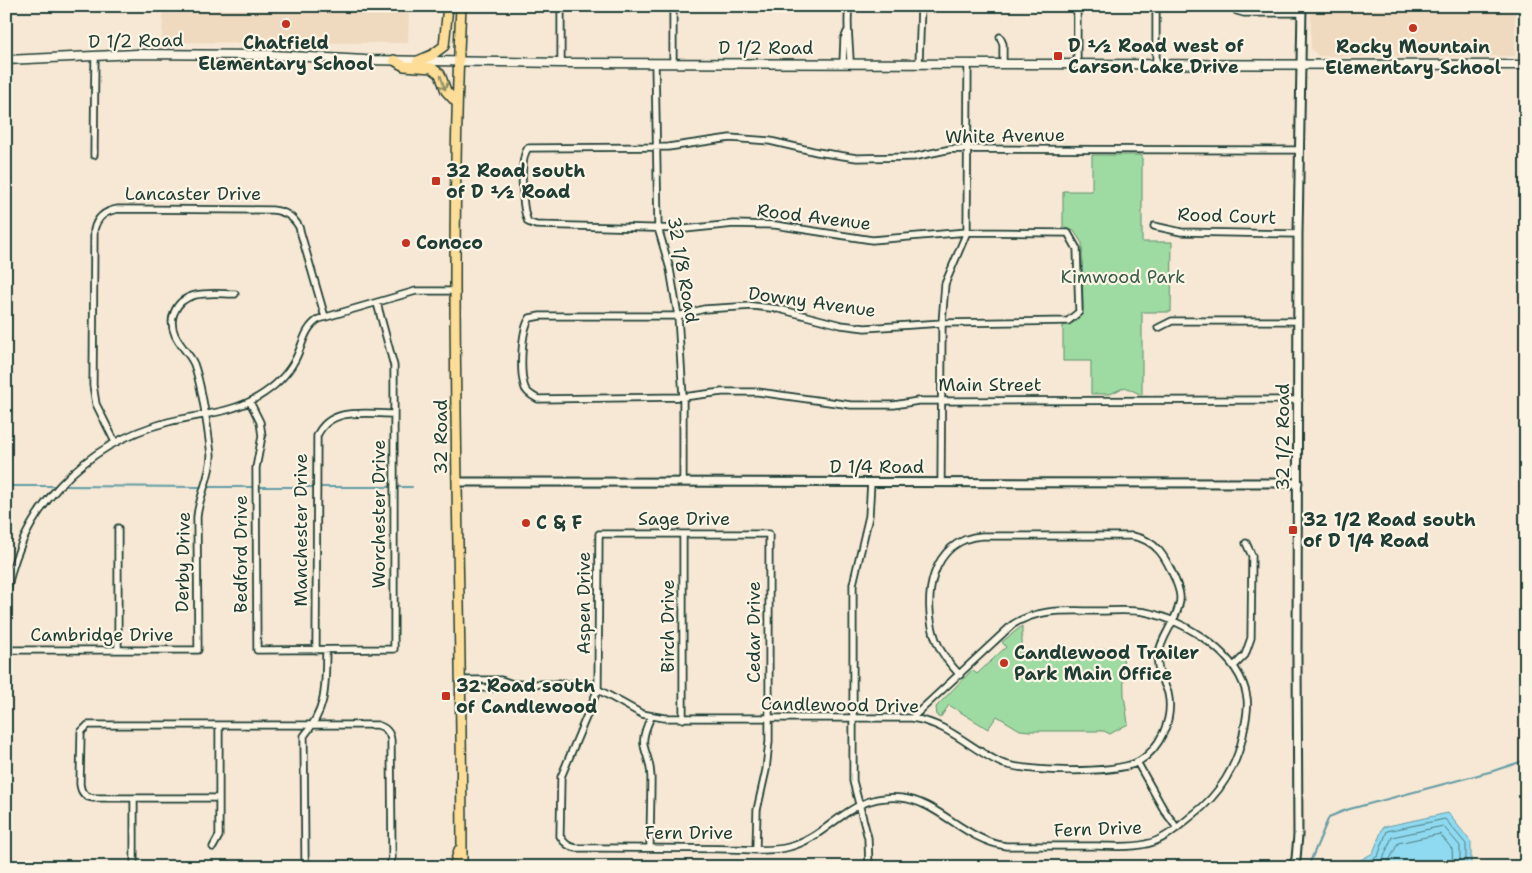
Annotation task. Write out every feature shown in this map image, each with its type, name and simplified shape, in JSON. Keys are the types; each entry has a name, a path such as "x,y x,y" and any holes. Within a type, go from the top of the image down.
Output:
{"main road":[{"path":"418,61 432,55 444,46 448,6"},
{"name":"32 Road","path":"461,6 456,103 455,292 462,867"},
{"name":"D 1/2 Road","path":"6,60 136,54 272,55 418,61 561,63 1526,65"},
{"path":"394,60 404,66 432,68 440,74 446,92 456,103"},
{"path":"454,867 462,843"},
{"path":"462,843 468,867"}],"street":[{"path":"561,6 561,63"},
{"path":"672,62 673,6"},
{"path":"846,63 844,39 847,32 849,6"},
{"path":"919,63 920,6"},
{"path":"1077,6 1077,64"},
{"path":"1156,6 1156,64"},
{"path":"1232,6 1237,12 1244,13 1302,10"},
{"name":"32 1/2 Road","path":"1292,867 1296,859 1298,835 1298,234 1302,10"},
{"path":"1000,37 1003,64"},
{"path":"94,155 95,56"},
{"name":"32 1/8 Road","path":"655,62 655,148 658,228 670,269 678,316 683,397 683,482"},
{"path":"941,482 942,323 945,284 967,232 968,64"},
{"name":"White Avenue","path":"528,148 655,148 730,138 770,141 817,152 857,158 914,157 951,149 1299,150"},
{"name":"Rood Avenue","path":"528,148 524,154 523,162 525,214 528,222 536,226 686,229 734,224 775,225 872,240 967,232 1068,233"},
{"name":"Lancaster Drive","path":"115,442 96,404 93,385 94,230 97,221 104,214 118,209 272,210 282,212 294,220 301,232 325,317"},
{"name":"Rood Court","path":"1154,226 1180,232 1298,234"},
{"name":"Downy Avenue","path":"538,399 524,387 524,333 525,324 530,318 540,316 678,316 704,309 754,306 780,309 841,325 865,328 942,323 1068,321 1079,312 1077,248 1068,233"},
{"path":"6,597 8,576 24,538 47,499 81,464 115,442 148,428 205,416 250,402 284,376 295,359 308,329 315,321 416,291 455,292"},
{"name":"Derby Drive","path":"198,650 197,517 211,463 205,416 194,365 174,333 172,318 176,307 188,297 199,294 235,294"},
{"name":"Worchester Drive","path":"316,650 394,649 394,366 377,303"},
{"path":"1158,328 1172,321 1298,321"},
{"name":"Main Street","path":"538,399 683,397 722,392 758,392 851,405 894,405 918,401 1299,400"},
{"name":"Bedford Drive","path":"250,402 260,422 262,436 256,468 256,650 316,650"},
{"name":"Manchester Drive","path":"316,650 317,436 326,422 340,415 394,414"},
{"name":"D 1/4 Road","path":"457,482 1298,483"},
{"path":"869,867 868,838 853,781 854,584 868,524 871,482"},
{"path":"118,528 118,649"},
{"name":"Sage Drive","path":"599,534 769,534"},
{"name":"Aspen Drive","path":"564,843 559,832 561,780 598,689 599,534"},
{"name":"Birch Drive","path":"683,534 683,719"},
{"name":"Cedar Drive","path":"756,849 756,822 766,770 769,718 769,534"},
{"name":"Candlewood Drive","path":"460,684 501,680 515,684 588,684 651,717 683,719 912,718 934,722 998,762 1018,769 1106,770 1137,762 1157,743 1168,720 1169,698 1157,663 1162,644 1174,622 1180,601 1179,590 1164,555 1147,541 1126,536 972,537 953,545 943,555 936,567 931,582 931,618 935,639 945,658 960,675"},
{"path":"1234,666 1245,655 1251,638 1252,556 1246,543"},
{"name":"Fern Drive","path":"564,843 576,848 782,849 795,846 848,811 886,797 911,799 927,806 979,839 1006,846 1144,845 1166,836 1177,828 1212,798 1225,780 1239,751 1247,716 1247,698 1243,680 1234,666 1191,630 1174,622 1145,612 1057,610 1037,613 1012,625 912,718"},
{"name":"Cambridge Drive","path":"6,650 198,650"},
{"path":"309,867 305,859 304,736 313,726 325,696 326,650"},
{"path":"650,848 650,772 643,746 645,733 651,717"},
{"path":"214,847 219,836 219,725"},
{"path":"219,798 94,798 84,794 80,784 79,735 88,726 377,726 388,732 391,740 392,862 389,867"},
{"path":"1137,762 1164,810 1177,828"},
{"path":"134,798 134,867"}],"shaded area":[{"name":"Chatfield Elementary School","path":"163,6 409,6 408,43 162,42"},
{"name":"Rocky Mountain Elementary School","path":"1311,6 1515,6 1515,56 1319,56 1311,49"}],"green space":[{"name":"Kimwood Park","path":"1092,155 1142,155 1142,242 1172,242 1171,312 1142,312 1142,395 1125,387 1110,394 1091,394 1091,361 1063,361 1063,326 1075,322 1083,309 1082,243 1074,231 1063,227 1063,191 1092,191"},
{"path":"1022,626 1022,657 1034,656 1042,650 1123,649 1124,695 1128,724 1110,734 1104,731 1030,731 1020,730 997,716 988,729 949,705 940,718 937,716 936,707 972,670 977,674 1006,647 1002,642"}],"water":[{"path":"1448,813 1471,842 1471,867 1358,867 1357,862 1373,853 1383,827"}],"waterway":[{"path":"6,486 58,486"},
{"path":"62,486 203,487"},
{"path":"207,487 412,487"},
{"path":"1308,867 1329,817 1346,810 1493,771 1526,760"}],"place":[{"name":"Chatfield Elementary School","path":"286,24"},
{"name":"Rocky Mountain Elementary School","path":"1413,28"},
{"name":"D ½ Road west of Carson Lake Drive","path":"1058,56"},
{"name":"32 Road south of D ½ Road","path":"436,181"},
{"name":"Conoco","path":"406,243"},
{"name":"C & F","path":"526,523"},
{"name":"32 1/2 Road south of D 1/4 Road","path":"1293,530"},
{"name":"Candlewood Trailer Park Main Office","path":"1004,663"},
{"name":"32 Road south of Candlewood","path":"446,696"}]}
